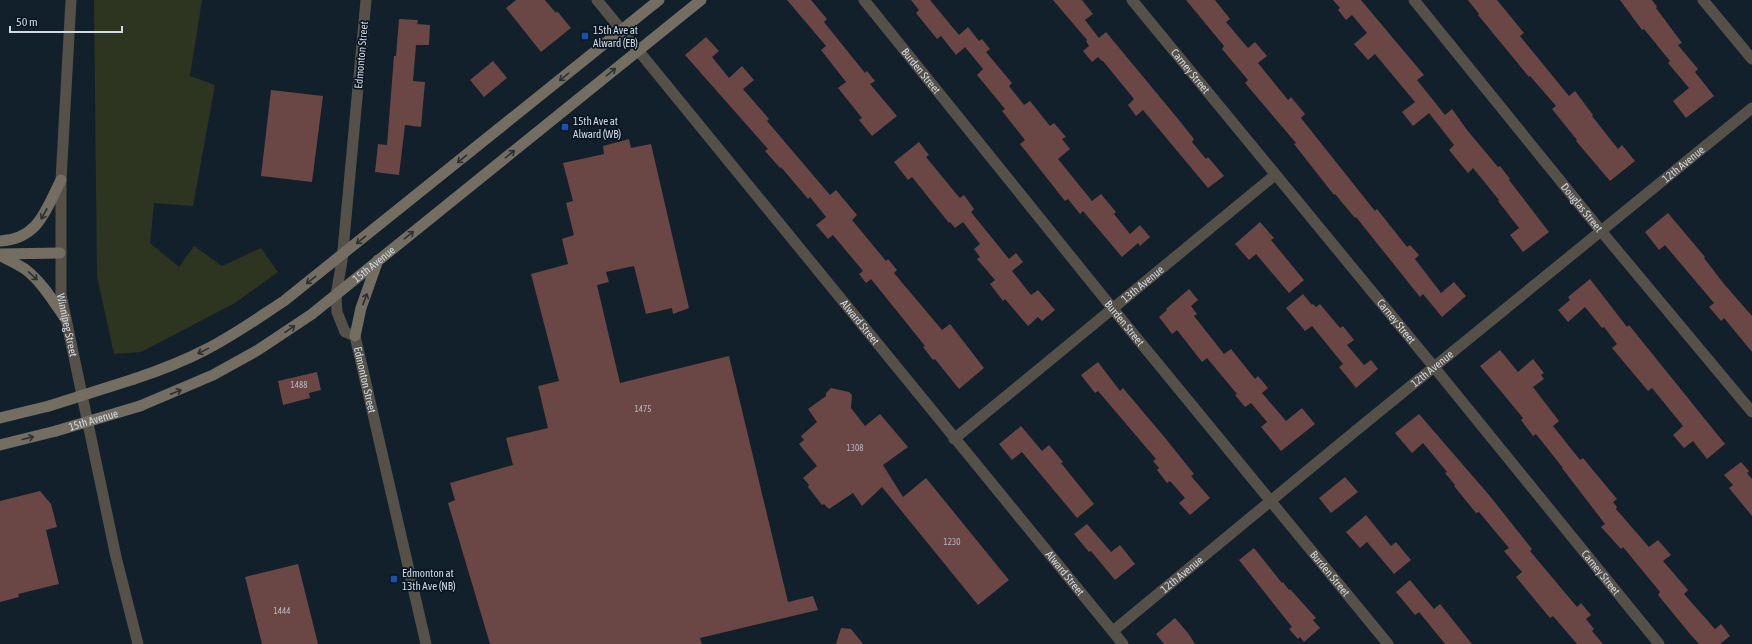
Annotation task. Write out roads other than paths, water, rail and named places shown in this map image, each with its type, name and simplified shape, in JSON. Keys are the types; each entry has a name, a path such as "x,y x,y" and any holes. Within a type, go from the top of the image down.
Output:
{"main road":[{"path":"0,418 49,406 174,365 205,350 246,327 284,301 342,256 659,0"},
{"name":"15th Avenue","path":"0,445 56,431 140,406 213,375 251,354 312,314 701,0"},
{"path":"0,240 19,238 37,225 61,180"},
{"path":"0,255 60,253"},
{"path":"0,255 23,268 33,276 47,292 65,318"},
{"path":"355,336 361,308 378,260"}],"street":[{"name":"Winnipeg Street","path":"71,0 61,180 61,295 116,557 138,644"},
{"name":"Edmonton Street","path":"366,0 342,256 336,295 337,312 345,332 355,336 426,644"},
{"name":"Alward Street","path":"597,0 954,439 1124,644"},
{"name":"Burden Street","path":"864,0 1113,309 1388,644"},
{"name":"Carney Street","path":"1132,0 1434,367 1659,644"},
{"name":"Douglas Street","path":"1414,0 1601,231 1752,412"},
{"path":"1703,0 1752,59"},
{"name":"12th Avenue","path":"1113,631 1752,108"},
{"name":"13th Avenue","path":"954,439 1275,175"}],"place":[{"name":"15th Ave at Alward (EB)","path":"585,36"},
{"name":"15th Ave at Alward (WB)","path":"565,127"},
{"name":"Edmonton at 13th Ave (NB)","path":"394,579"}]}
